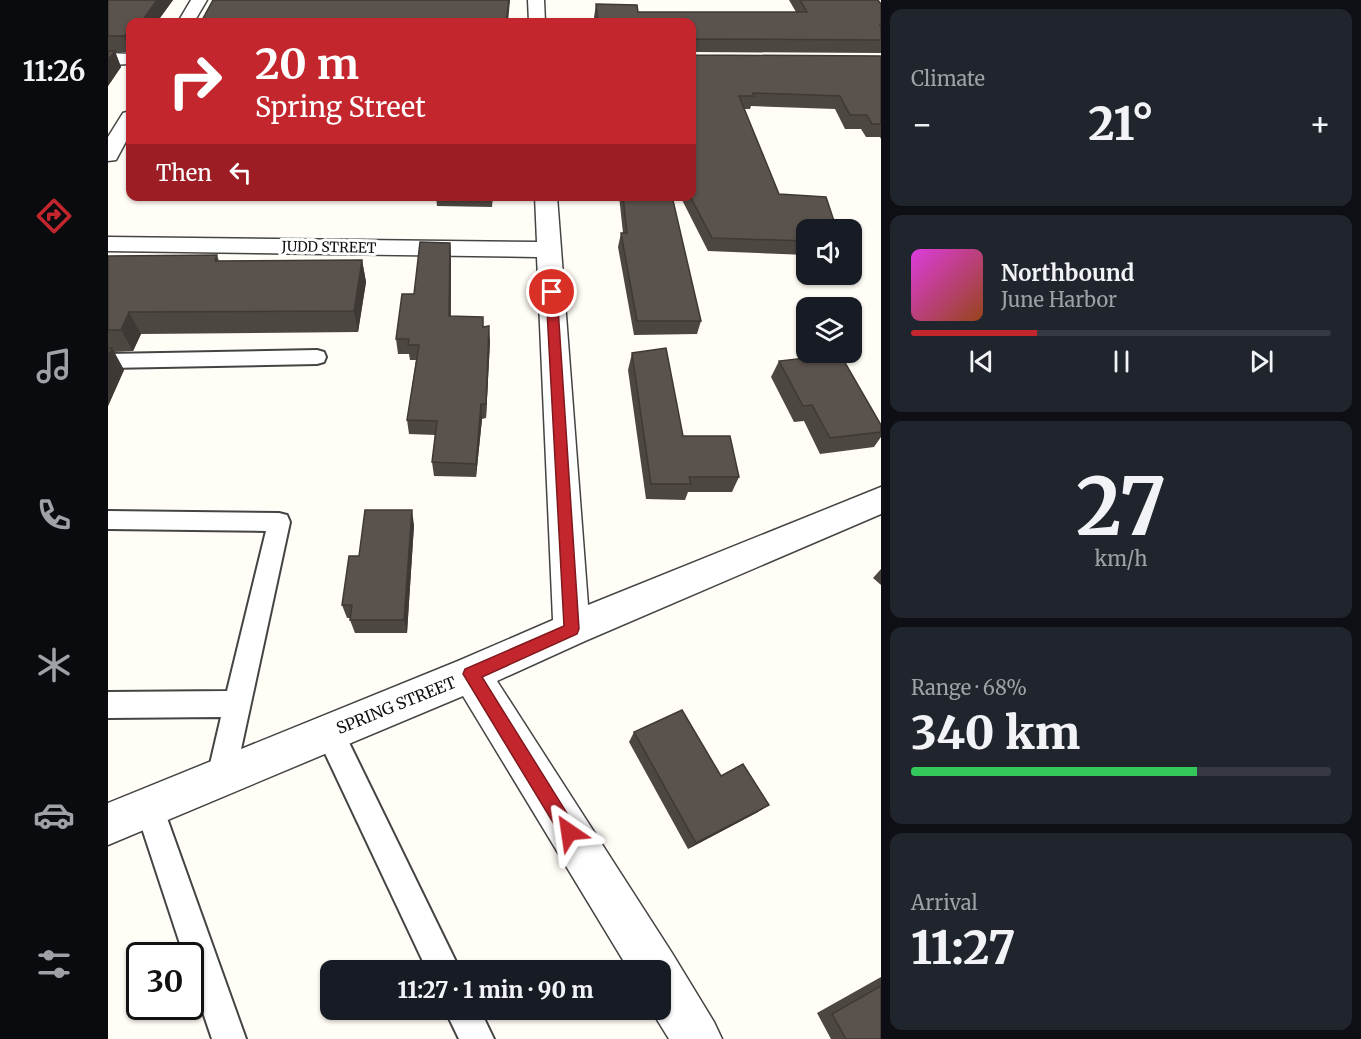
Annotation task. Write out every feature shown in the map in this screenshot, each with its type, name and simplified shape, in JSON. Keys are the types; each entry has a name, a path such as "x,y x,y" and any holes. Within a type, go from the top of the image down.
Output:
{"street":[{"path":"188,18 199,0"},
{"path":"536,0 537,18"},
{"path":"108,59 126,59"},
{"path":"108,155 126,124"},
{"path":"546,201 572,629"},
{"name":"JUDD STREET","path":"108,244 549,250"},
{"name":"SPRING STREET","path":"108,824 471,674 572,629 881,500"},
{"path":"471,674 649,960"},
{"path":"671,997 697,1039"}],"lane":[{"path":"108,361 317,357"},
{"path":"108,520 279,522 221,777"},
{"path":"108,705 238,704"},
{"path":"329,732 439,960"},
{"path":"149,807 229,1039"},
{"path":"467,1020 477,1039"}],"building":[{"path":"108,0 157,0 144,18 126,18 126,34 124,36 108,36"},
{"path":"213,0 509,0 507,18 203,18"},
{"path":"800,0 878,0 881,3 881,40 696,39 696,18 598,18 596,4 637,5 638,12 807,12"},
{"path":"108,51 115,51 108,60"},
{"path":"696,55 881,56 881,124 872,124 867,115 850,115 840,96 753,93 754,96 739,96 779,194 826,197 833,219 796,219 796,241 712,238 693,201 696,201"},
{"path":"624,201 673,201 701,321 637,321 621,233 627,233"},
{"path":"420,242 450,243 449,316 483,317 483,327 489,326 486,404 481,404 476,464 432,462 437,421 407,420 419,345 408,345 409,339 396,339 402,294 414,294"},
{"path":"217,255 215,261 362,260 354,311 129,312 121,330 108,330 108,256"},
{"path":"666,348 683,436 730,436 739,477 689,477 691,484 651,484 632,353"},
{"path":"796,359 796,363 845,363 881,425 881,432 830,438 812,405 803,406 779,361"},
{"path":"365,510 412,510 404,620 350,620 352,605 342,605 349,556 359,556"},
{"path":"682,710 721,776 743,764 769,805 696,843 634,732"},
{"path":"881,986 881,1039 846,1039 832,1014"}],"route":[{"path":"552,292 572,629 471,674 569,832"}]}
